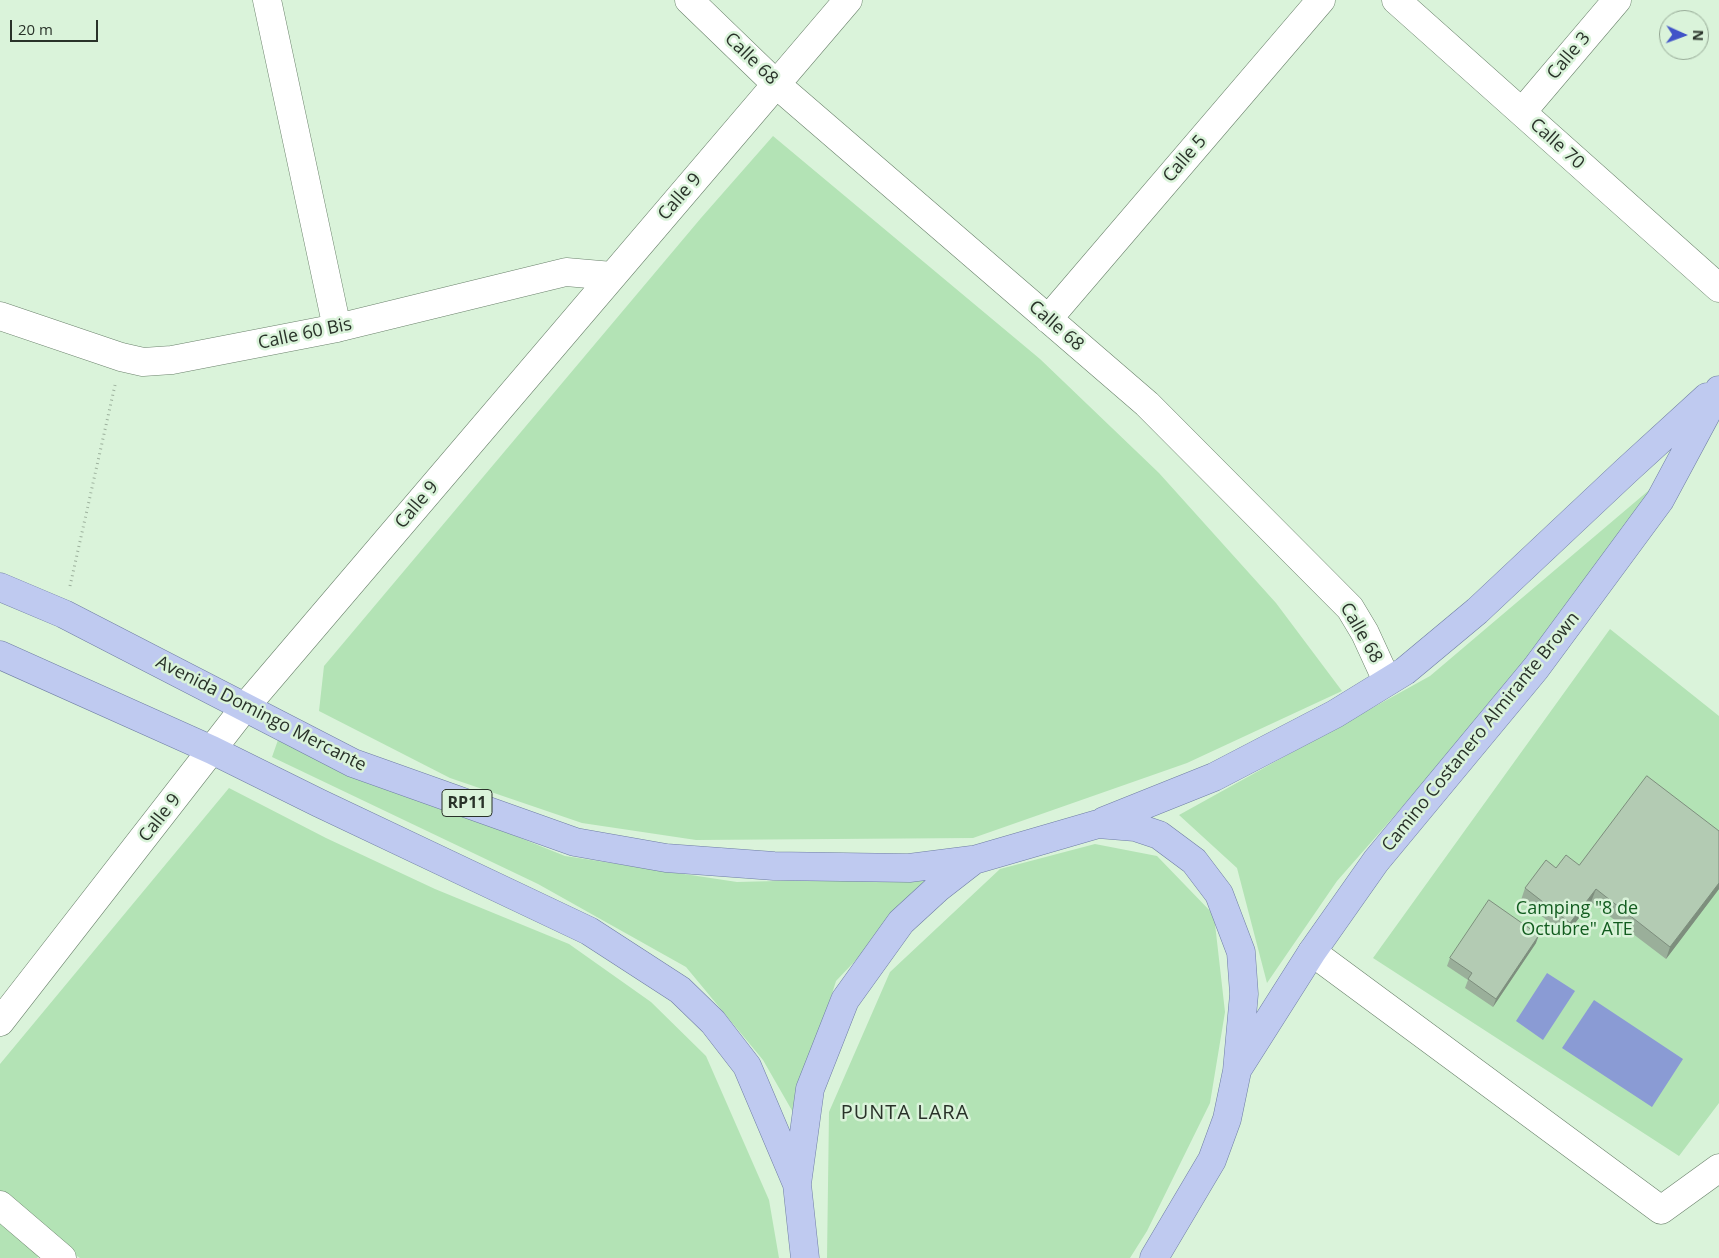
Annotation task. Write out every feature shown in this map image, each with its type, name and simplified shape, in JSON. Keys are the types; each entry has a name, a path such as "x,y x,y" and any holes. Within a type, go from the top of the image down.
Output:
{"main road":[{"name":"Camino Costanero Almirante Brown","path":"1098,824 1214,776 1335,714 1388,682 1477,611 1626,470 1719,388"},
{"name":"Camino Costanero Almirante Brown","path":"1237,1071 1312,952 1376,861 1536,668 1660,500 1719,388"},
{"name":"Avenida Domingo Mercante","path":"0,587 64,614 353,763 575,842 666,858 774,866 908,868 974,860"},
{"name":"RP11","path":"0,655 212,750 589,931 680,990 714,1022 747,1066 797,1184"},
{"name":"RP11","path":"805,1258 797,1184 810,1089 845,1000 901,922 938,888 974,860 1098,824 1135,827 1159,836 1194,860 1219,894 1241,952 1244,994 1237,1071 1227,1119 1212,1160 1154,1258"}],"street":[{"path":"266,0 337,328"},
{"name":"Calle 68","path":"689,0 777,85 1147,404 1350,608 1388,682"},
{"name":"Calle 9","path":"0,1022 245,707 848,0"},
{"name":"Calle 5","path":"1048,319 1321,0"},
{"name":"Calle 70","path":"1396,0 1719,288"},
{"name":"Calle 3","path":"1522,112 1617,0"},
{"name":"Calle 60 Bis","path":"0,316 122,357 143,362 172,360 337,328 566,272 612,276"},
{"path":"1312,952 1661,1210 1719,1168"},
{"path":"0,1205 62,1258"}],"path":[{"path":"64,614 122,357"}],"green space":[{"path":"773,136 1040,359 1159,473 1276,603 1342,691 1187,763 973,838 696,840 582,823 450,778 319,711 324,666 701,218"},
{"path":"1661,480 1490,707 1337,881 1267,983 1237,868 1179,815 1430,676"},
{"name":"Camping \"8 de Octubre\" ATE","path":"1610,629 1719,716 1719,1103 1679,1156 1373,958"},
{"path":"278,740 565,856 737,882 935,877 836,981 794,1114 763,1060 686,967 538,884 272,757"},
{"path":"229,788 326,838 435,889 569,944 651,1002 706,1056 769,1200 779,1258 80,1258 53,1240 37,1258 0,1258 0,1064"},
{"path":"1095,844 1157,856 1214,915 1225,1012 1210,1103 1147,1231 1130,1258 827,1258 829,1112 890,972 1000,869"}],"water":[{"path":"1547,973 1575,991 1543,1040 1516,1021"},
{"path":"1594,1000 1683,1059 1652,1107 1562,1048"}],"building":[{"path":"1647,776 1719,831 1719,883 1670,947 1596,889 1570,923 1525,888 1546,860 1556,868 1566,855 1579,865"},
{"path":"1489,900 1539,935 1496,999 1468,979 1472,973 1450,958"}],"district":[{"name":"PUNTA LARA","path":"905,1113"}]}
